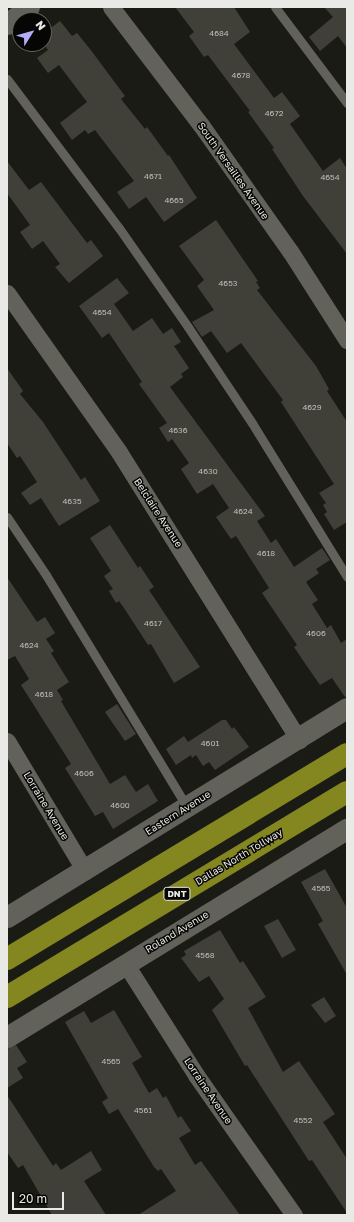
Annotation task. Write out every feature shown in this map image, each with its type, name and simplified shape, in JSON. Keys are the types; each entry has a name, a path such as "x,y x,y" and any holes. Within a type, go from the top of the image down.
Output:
{"highway":[{"path":"7,959 347,754"},
{"name":"Dallas North Tollway","path":"7,997 347,792"}],"street":[{"path":"7,24 29,7"},
{"name":"South Versailles Avenue","path":"111,7 201,125 290,251 347,340"},
{"name":"Belclaire Avenue","path":"7,293 119,452 298,740"},
{"name":"Eastern Avenue","path":"7,917 85,871 298,740 347,708"},
{"name":"Lorraine Avenue","path":"7,741 85,871"},
{"name":"Roland Avenue","path":"7,1037 125,963 347,829"},
{"name":"Lorraine Avenue","path":"125,963 196,1075 294,1215"}],"lane":[{"path":"275,7 347,103"},
{"path":"7,79 119,228 183,321 252,423 347,577"},
{"path":"7,517 46,575 187,807"}],"building":[{"path":"175,7 234,7 250,32 234,44 274,98 282,92 300,116 290,124 323,171 340,158 347,169 347,254 303,196 272,149 274,148 248,112 250,111 208,55 204,57 189,36 194,32"},
{"path":"324,7 347,7 347,48 338,36 320,51 309,37 333,17"},
{"path":"60,21 72,36 77,33 125,96 121,99 145,129 147,127 168,156 169,155 197,198 164,222 146,197 129,209 117,192 134,181 95,130 88,134 85,130 72,140 60,123 87,102 59,65 48,73 37,58 45,52 52,52 52,27"},
{"path":"7,161 29,190 41,182 87,243 91,240 103,256 69,283 55,267 60,264 43,241 32,249 20,232 30,225 7,193"},
{"path":"216,220 258,281 256,282 260,288 257,290 316,366 329,389 327,391 347,422 347,522 334,530 324,514 327,512 323,505 326,503 319,493 334,484 281,402 283,400 241,343 227,353 211,331 202,337 192,322 214,310 197,286 204,280 179,246"},
{"path":"117,278 129,293 114,304 133,331 152,318 163,334 172,328 181,342 174,346 189,368 181,374 183,377 170,387 265,516 257,521 271,543 276,539 294,567 322,548 330,560 316,569 319,573 306,582 318,600 312,604 327,628 331,625 341,643 347,639 347,696 345,697 332,678 320,685 302,659 294,647 297,645 262,593 269,588 236,536 231,539 216,517 229,508 213,484 197,494 181,469 189,463 172,439 168,442 159,428 167,423 139,384 142,382 109,333 102,338 79,306"},
{"path":"7,368 23,391 20,394 43,422 81,480 85,477 100,501 59,526 41,498 30,505 21,493 37,482 20,456 17,458 7,443"},
{"path":"110,525 138,568 140,566 154,587 149,590 200,667 174,683 151,644 148,645 119,601 116,603 109,591 113,589 104,576 111,571 90,538"},
{"path":"7,577 37,622 45,617 55,633 46,639 54,651 51,653 69,682 57,690 63,700 61,701 110,784 125,775 136,792 148,784 158,801 113,829 103,812 95,816 65,768 71,764 21,685 29,679 15,656 7,660"},
{"path":"117,704 136,734 125,741 105,712"},
{"path":"222,720 226,720 232,729 234,727 249,747 215,770 209,762 203,766 196,755 192,758 191,755 176,765 166,749 184,736 188,742"},
{"path":"325,869 347,908 347,975 318,924 323,921 301,882"},
{"path":"278,919 296,950 282,958 264,926"},
{"path":"220,930 240,963 243,961 266,997 248,1008 283,1072 299,1061 335,1114 323,1122 347,1159 347,1213 312,1160 309,1161 247,1065 245,1066 212,1010 224,999 209,976 199,982 181,958 186,955 184,951"},
{"path":"324,997 336,1016 325,1023 311,1005"},
{"path":"114,1010 142,1057 132,1063 149,1093 157,1088 163,1098 166,1096 178,1118 181,1116 191,1131 179,1138 195,1165 201,1161 240,1215 138,1215 176,1191 161,1169 158,1171 154,1167 118,1109 109,1114 102,1102 108,1098 65,1022 84,1011 91,1023"},
{"path":"16,1045 27,1062 17,1068 23,1078 7,1088 7,1049"},
{"path":"7,1095 53,1166 56,1163 61,1170 91,1151 102,1170 84,1181 106,1215 52,1215 23,1165 18,1168 7,1152"}]}
